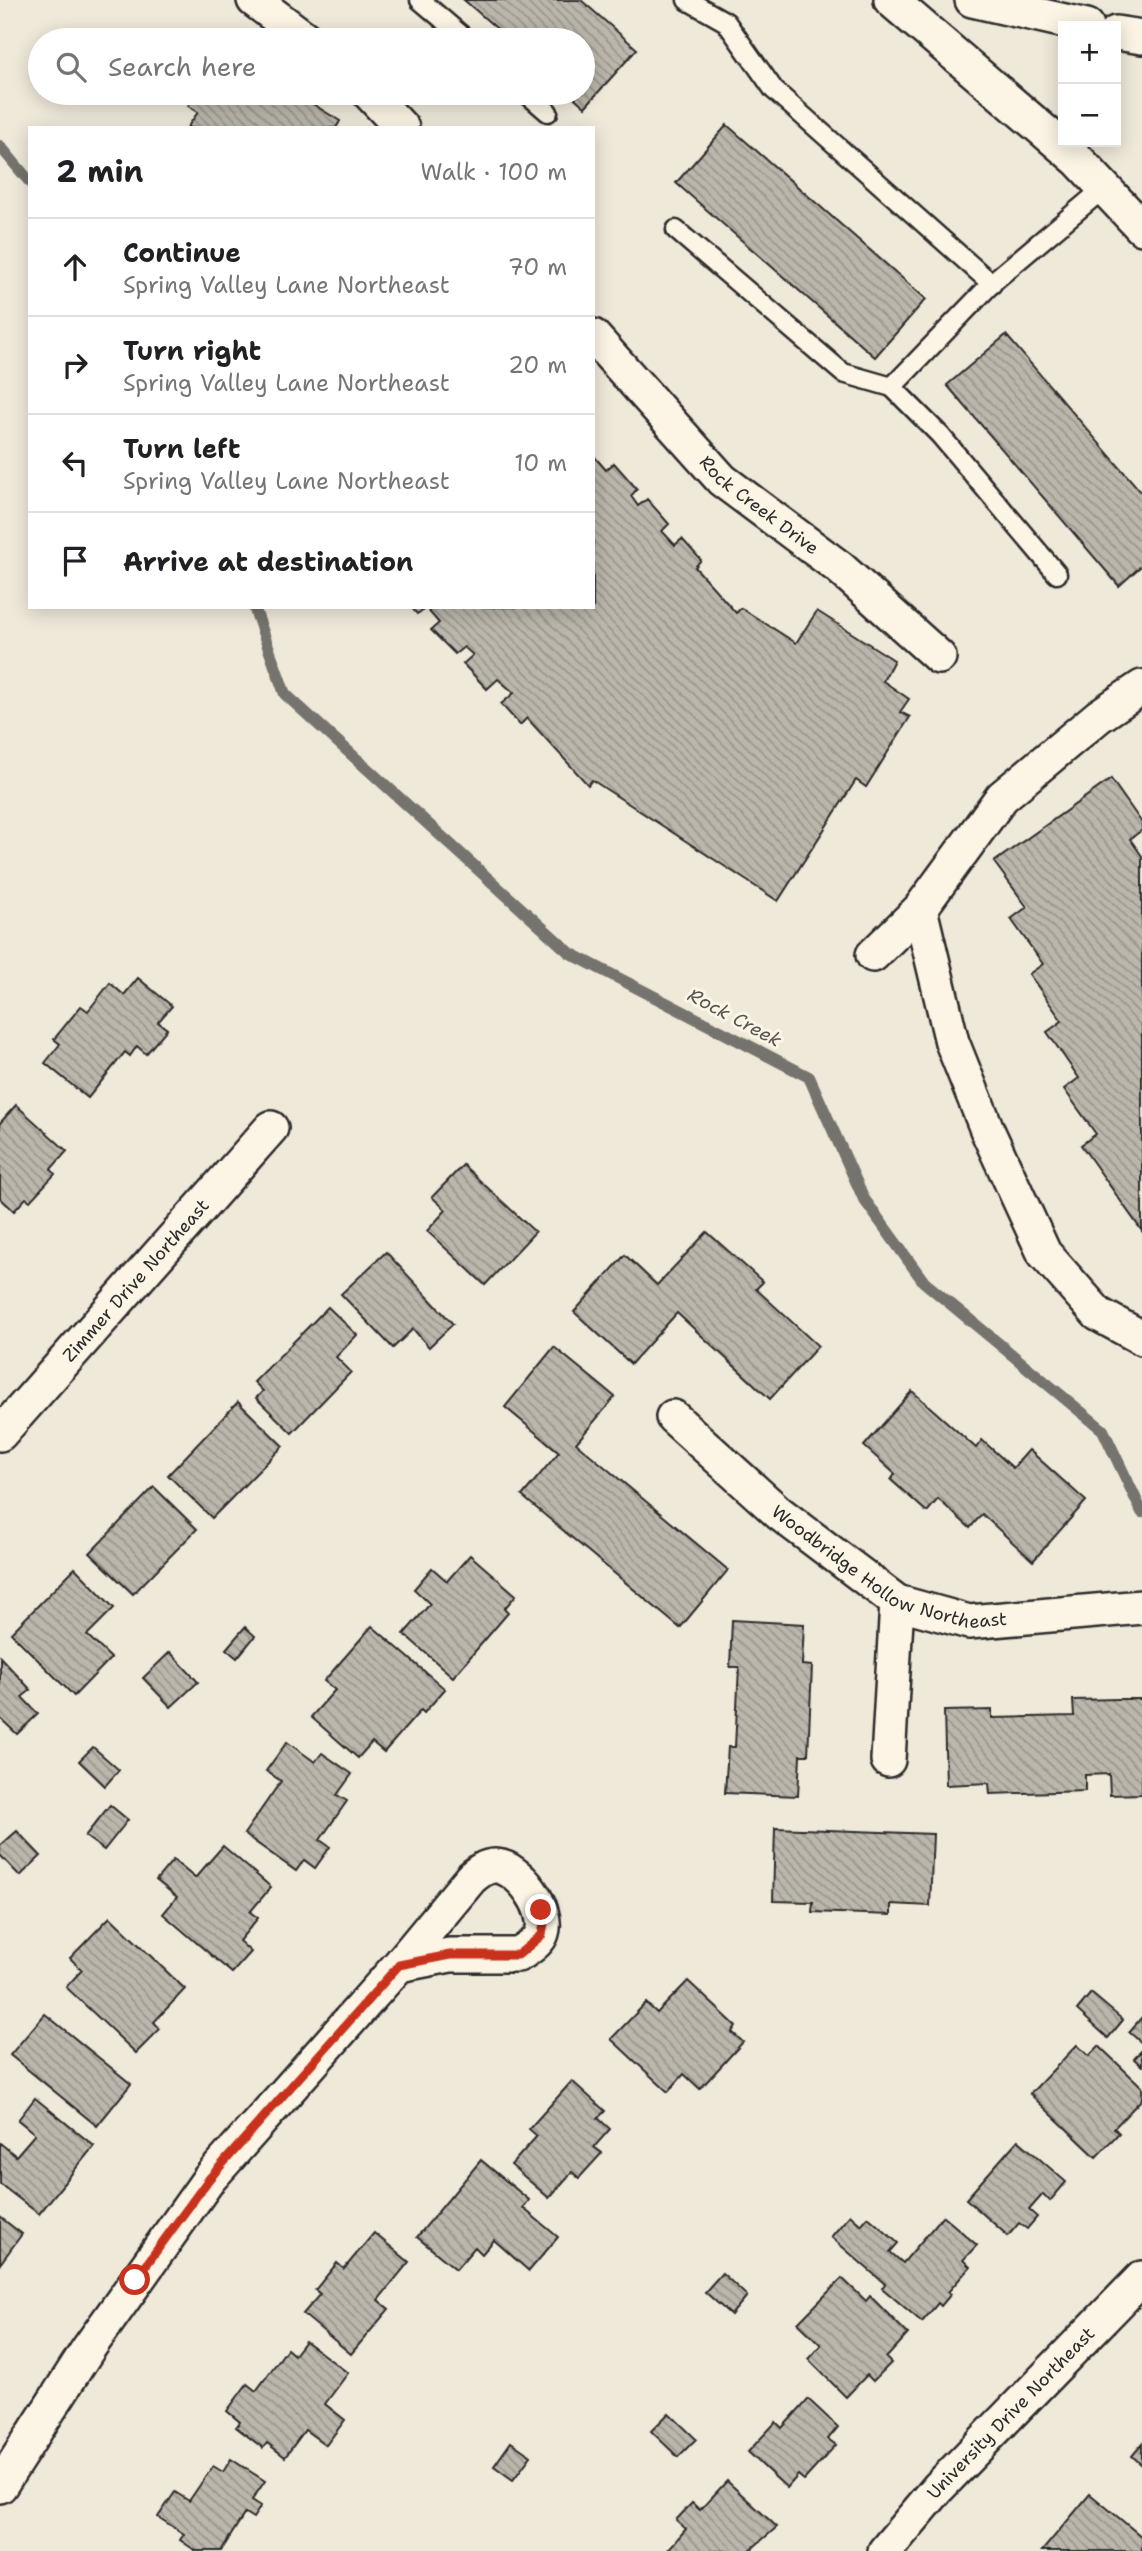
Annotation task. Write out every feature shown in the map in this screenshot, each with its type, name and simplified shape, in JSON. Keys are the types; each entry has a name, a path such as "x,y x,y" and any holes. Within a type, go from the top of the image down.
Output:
{"street":[{"path":"254,0 291,28"},
{"path":"891,0 1078,160 1142,229"},
{"path":"972,0 1065,21"},
{"path":"1121,34 1142,37"},
{"path":"380,105 399,126"},
{"name":"Rock Creek Drive","path":"595,338 722,480 840,568 939,657"},
{"path":"873,955 920,909 1002,797 1099,716 1142,687"},
{"path":"920,909 952,1042 988,1132 1044,1253 1098,1314 1142,1338"},
{"name":"Zimmer Drive Northeast","path":"0,1434 271,1128"},
{"name":"Woodbridge Hollow Northeast","path":"673,1417 779,1513 897,1602 969,1622 1142,1607"},
{"path":"888,1760 897,1602"},
{"path":"0,2486 74,2368 209,2179 399,1965"},
{"name":"University Drive Northeast","path":"885,2551 938,2488 1142,2278"}],"lane":[{"path":"421,0 453,28"},
{"path":"687,0 726,22 774,90 992,284"},
{"path":"540,105 548,112"},
{"path":"892,387 992,284 1104,188"},
{"path":"676,230 843,373 892,387 940,435 1057,574"}],"building":[{"path":"464,0 581,0 637,49 595,96 595,28 496,28"},
{"path":"314,105 340,121 337,126 188,126 198,112 188,106"},
{"path":"727,125 926,299 875,357 676,183"},
{"path":"1006,335 1142,493 1142,565 1119,586 947,385"},
{"path":"595,457 606,470 614,463 637,489 631,496 638,506 647,499 669,524 662,531 675,545 682,539 701,560 695,567 736,613 741,608 796,643 817,611 894,660 883,681 909,699 900,712 910,717 866,787 856,780 778,901 592,780 588,785 527,718 520,725 501,704 514,693 498,679 487,689 463,664 473,655 464,647 455,654 431,630 439,623 427,609 595,609"},
{"path":"1111,779 1142,823 1142,830 1130,839 1142,856 1142,1231 1081,1145 1096,1134 1064,1089 1079,1078 1047,1032 1062,1021 1029,974 1043,964 1011,919 1027,907 994,862"},
{"path":"138,978 172,1006 158,1022 167,1029 146,1054 137,1046 130,1056 125,1052 88,1098 45,1063 60,1044 54,1039 81,1006 88,1011 110,983 124,995"},
{"path":"16,1105 67,1151 51,1169 55,1174 30,1201 26,1198 14,1211 0,1198 0,1123"},
{"path":"463,1165 535,1232 485,1285 427,1231 446,1210 432,1197"},
{"path":"707,1232 763,1282 756,1289 818,1346 770,1399 677,1313 631,1364 574,1312 625,1255 657,1285"},
{"path":"386,1252 453,1324 429,1347 413,1329 393,1348 341,1294"},
{"path":"328,1307 357,1335 336,1357 351,1372 292,1433 256,1398 263,1391 254,1382"},
{"path":"554,1347 615,1397 576,1443 728,1570 680,1628 522,1496 559,1452 505,1407"},
{"path":"912,1391 976,1448 982,1440 1013,1468 1029,1450 1086,1501 1033,1561 982,1514 970,1528 938,1499 927,1512 891,1480 895,1474 864,1446"},
{"path":"238,1402 283,1446 212,1518 168,1475"},
{"path":"154,1487 197,1529 133,1594 90,1553"},
{"path":"470,1555 516,1595 504,1609 508,1613 453,1677 404,1634 430,1604 414,1589 432,1568 447,1581"},
{"path":"75,1568 114,1608 87,1635 111,1658 74,1696 11,1633"},
{"path":"732,1620 804,1624 802,1665 812,1666 808,1755 800,1755 798,1796 725,1793 728,1747 735,1747 739,1667 730,1667"},
{"path":"372,1626 445,1689 424,1713 421,1710 384,1752 372,1742 358,1758 311,1717 335,1690 324,1681"},
{"path":"245,1627 255,1636 237,1658 226,1649"},
{"path":"170,1652 198,1682 171,1707 143,1678"},
{"path":"0,1657 31,1690 22,1697 38,1714 17,1734 0,1718"},
{"path":"1142,1699 1142,1794 1110,1795 1109,1774 1085,1775 1085,1791 990,1794 989,1783 946,1785 944,1711 992,1710 992,1718 1074,1716 1073,1700"},
{"path":"287,1742 315,1762 322,1753 352,1774 337,1795 347,1801 320,1840 330,1847 315,1868 304,1860 296,1871 244,1834 281,1781 266,1771"},
{"path":"93,1747 119,1770 105,1786 79,1761"},
{"path":"110,1805 128,1820 104,1850 85,1836"},
{"path":"775,1828 933,1834 930,1906 891,1904 891,1915 812,1912 813,1902 773,1901"},
{"path":"17,1831 41,1856 20,1876 0,1855 0,1846"},
{"path":"223,1846 271,1887 250,1912 258,1918 239,1941 251,1952 232,1973 163,1914 177,1897 156,1880 173,1860 195,1878"},
{"path":"110,1917 185,1989 154,2022 160,2029 136,2053 66,1987 82,1970 70,1958"},
{"path":"688,1981 736,2026 732,2032 743,2042 700,2089 684,2074 668,2092 611,2039 646,2003 657,2013"},
{"path":"1091,1993 1123,2020 1108,2038 1077,2010"},
{"path":"45,2014 131,2084 97,2126 10,2055"},
{"path":"1142,2017 1142,2043 1129,2032"},
{"path":"1077,2045 1089,2056 1099,2046 1142,2087 1142,2099 1114,2128 1119,2133 1096,2157 1030,2094"},
{"path":"1142,2050 1142,2066 1134,2059"},
{"path":"572,2081 605,2111 598,2118 610,2129 594,2147 602,2153 579,2178 572,2172 549,2198 511,2165 537,2136 529,2129"},
{"path":"35,2098 94,2146 39,2214 0,2184 0,2143 16,2156 35,2134 18,2120"},
{"path":"1018,2140 1066,2182 1050,2201 1043,2194 1029,2210 1037,2217 1027,2229 1019,2223 1008,2236 966,2199"},
{"path":"481,2160 529,2200 523,2208 558,2237 529,2271 494,2240 482,2254 475,2247 456,2269 417,2237"},
{"path":"850,2215 861,2225 868,2217 898,2243 890,2252 903,2263 943,2216 977,2245 963,2260 970,2267 948,2292 951,2294 941,2306 938,2303 922,2322 882,2288 885,2284 831,2237"},
{"path":"0,2217 22,2234 0,2264"},
{"path":"374,2233 409,2262 378,2300 389,2309 351,2354 303,2314 320,2294 315,2290 337,2263 344,2269"},
{"path":"722,2273 747,2296 731,2315 705,2292"},
{"path":"842,2278 866,2301 870,2296 908,2334 886,2358 891,2363 873,2381 867,2375 846,2397 808,2359 821,2345 798,2323"},
{"path":"305,2341 348,2373 325,2404 345,2420 326,2445 305,2430 285,2457 267,2443 263,2448 236,2427 240,2422 227,2411 247,2384 256,2391 287,2349 294,2355"},
{"path":"808,2399 838,2427 828,2439 836,2445 804,2480 798,2475 787,2488 748,2452 776,2422 782,2428"},
{"path":"669,2413 696,2439 678,2457 651,2431"},
{"path":"511,2442 531,2456 513,2480 494,2466"},
{"path":"1142,2444 1142,2465 1132,2456"},
{"path":"231,2459 265,2481 252,2500 261,2506 253,2518 245,2513 221,2551 196,2551 180,2540 184,2534 158,2517 175,2492 189,2501 213,2466 223,2472"},
{"path":"727,2481 777,2527 749,2551 667,2551 686,2529 676,2520 692,2503 700,2510"},
{"path":"1090,2494 1142,2537 1142,2551 1042,2551"}],"waterway":[{"name":"Rock Creek","path":"0,146 28,180"},
{"name":"Rock Creek","path":"255,609 285,694 570,953 809,1077 864,1199 924,1282 1103,1430 1142,1512"}],"route":[{"path":"135,2280 209,2179 250,2130 399,1965 450,1955 518,1955 542,1935 544,1923 541,1910"}]}
